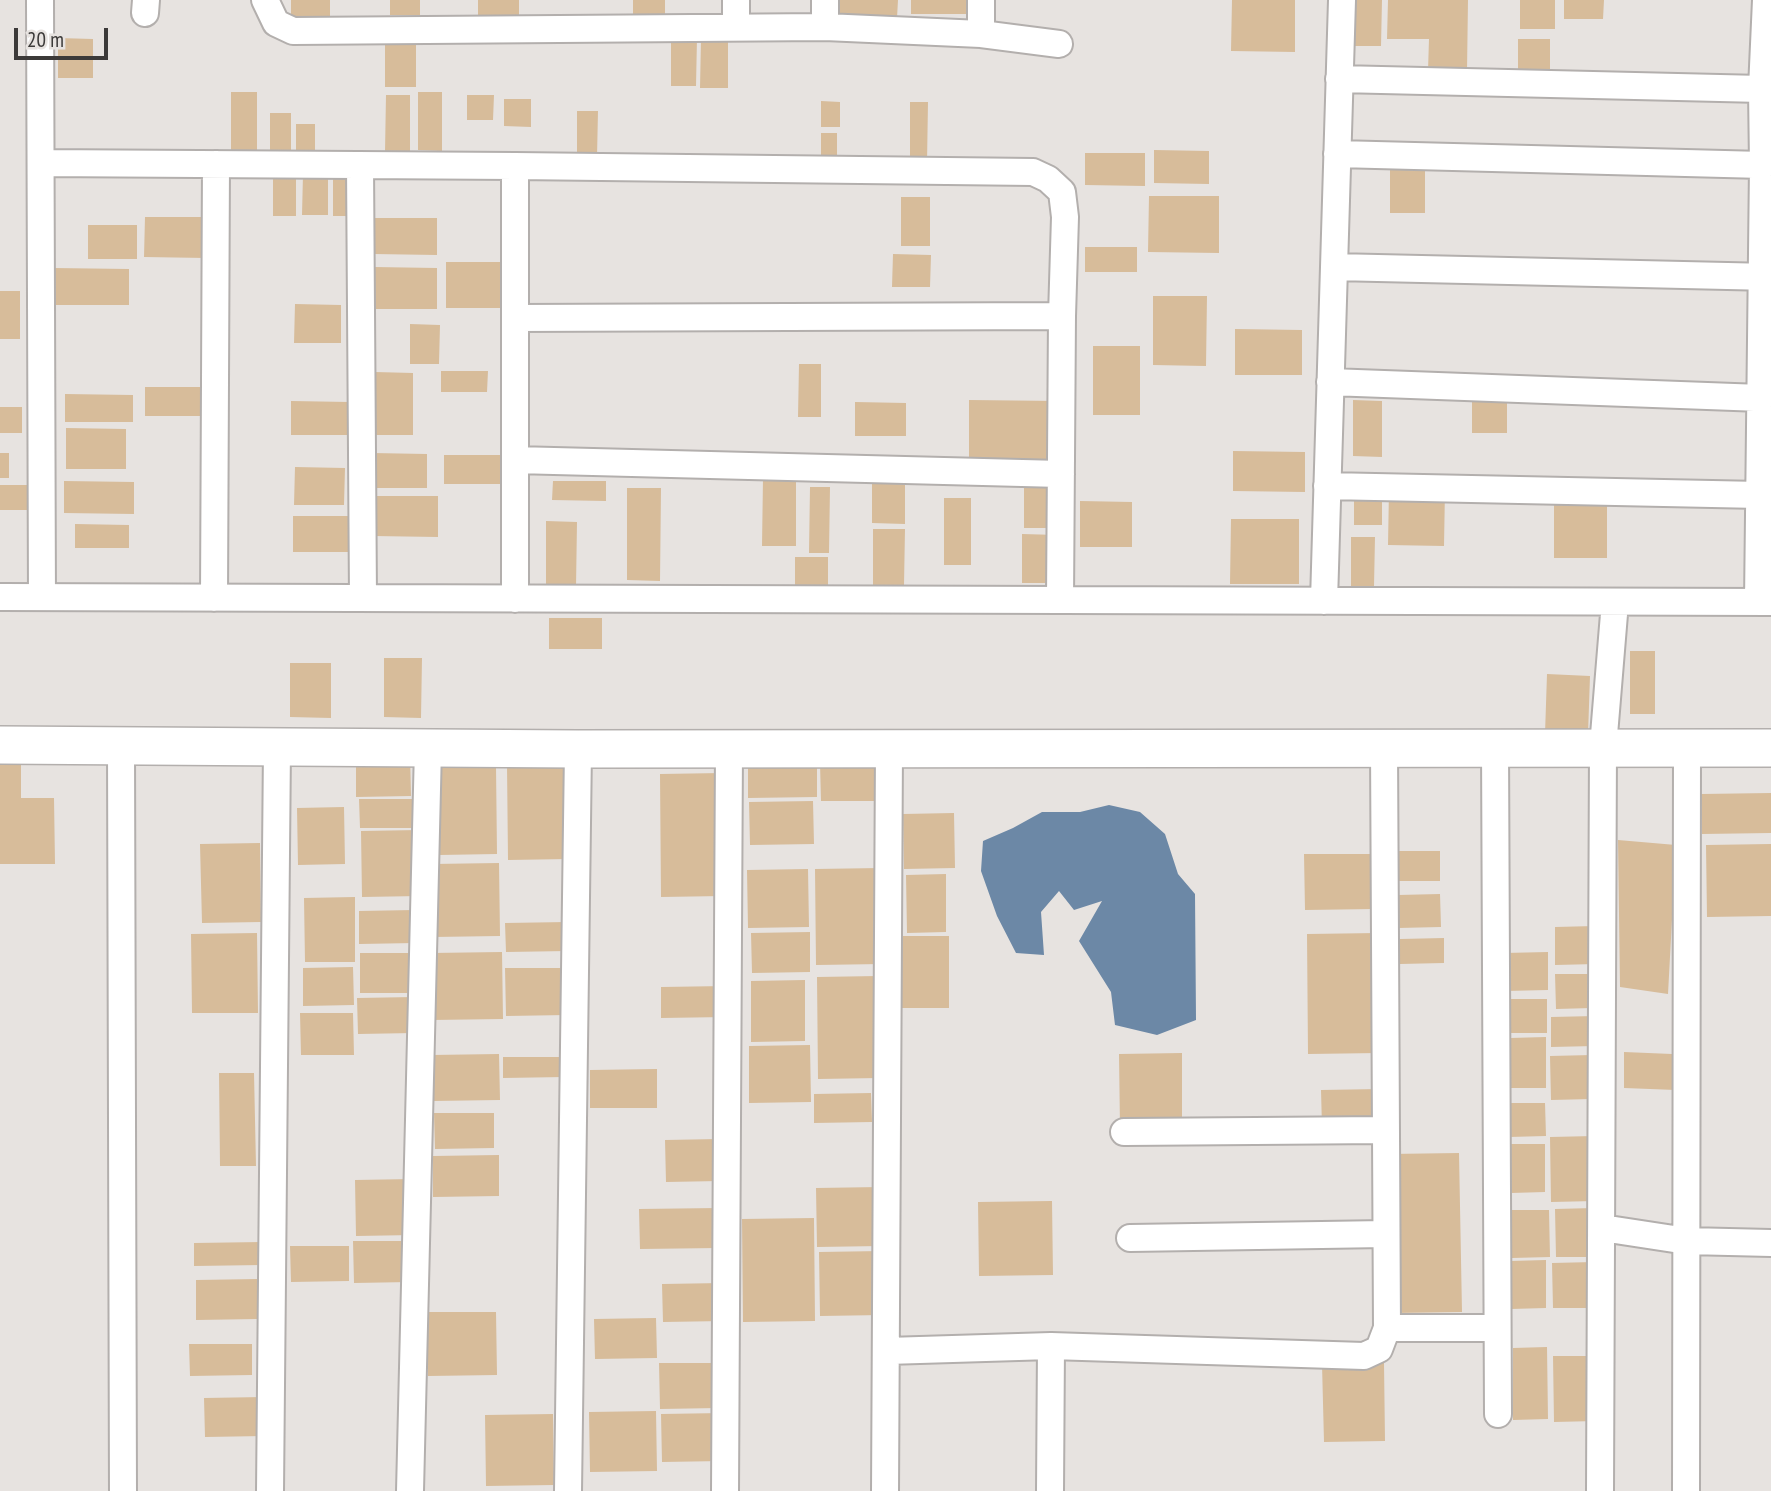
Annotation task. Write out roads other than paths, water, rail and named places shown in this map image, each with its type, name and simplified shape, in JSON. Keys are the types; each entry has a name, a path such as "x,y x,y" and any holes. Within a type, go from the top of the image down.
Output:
{"street":[{"path":"40,0 42,597"},
{"path":"265,0 276,23 293,31 825,27 981,34 1059,44"},
{"path":"736,0 736,27"},
{"path":"825,0 825,27"},
{"path":"981,0 981,34"},
{"path":"1324,601 1342,0"},
{"path":"0,597 1765,602 1759,495 1760,398 1767,277 1762,89 1766,0"},
{"path":"1339,79 1762,89"},
{"path":"1337,154 1763,165"},
{"path":"41,163 1033,172 1048,178 1062,192 1065,217 1060,600"},
{"path":"214,598 216,164"},
{"path":"360,165 363,598"},
{"path":"515,166 515,598"},
{"path":"1334,267 1767,277"},
{"path":"515,318 1062,316"},
{"path":"1330,382 1760,398"},
{"path":"515,460 1061,474"},
{"path":"1327,486 1759,495"},
{"path":"1600,1491 1603,747 1615,602"},
{"path":"0,745 578,749 1771,747"},
{"path":"121,746 123,1491"},
{"path":"887,1351 1051,1346 1364,1356 1379,1349 1387,1328 1384,746"},
{"path":"1495,746 1497,1414"},
{"path":"270,1491 277,747"},
{"path":"410,1491 428,748"},
{"path":"725,1491 729,748"},
{"path":"886,1491 889,748"},
{"path":"568,1491 578,749"},
{"path":"1686,1491 1687,749"},
{"path":"1124,1132 1385,1130"},
{"path":"1602,1228 1687,1241 1771,1243"},
{"path":"1130,1238 1385,1234"},
{"path":"1387,1328 1496,1328"},
{"path":"1050,1491 1051,1346"}],"water":[{"path":"1109,805 1140,812 1165,834 1178,874 1195,894 1196,1020 1157,1035 1115,1025 1111,992 1079,941 1102,901 1074,910 1059,891 1041,912 1044,955 1016,953 997,916 981,871 983,841 1042,812 1080,812"}]}
